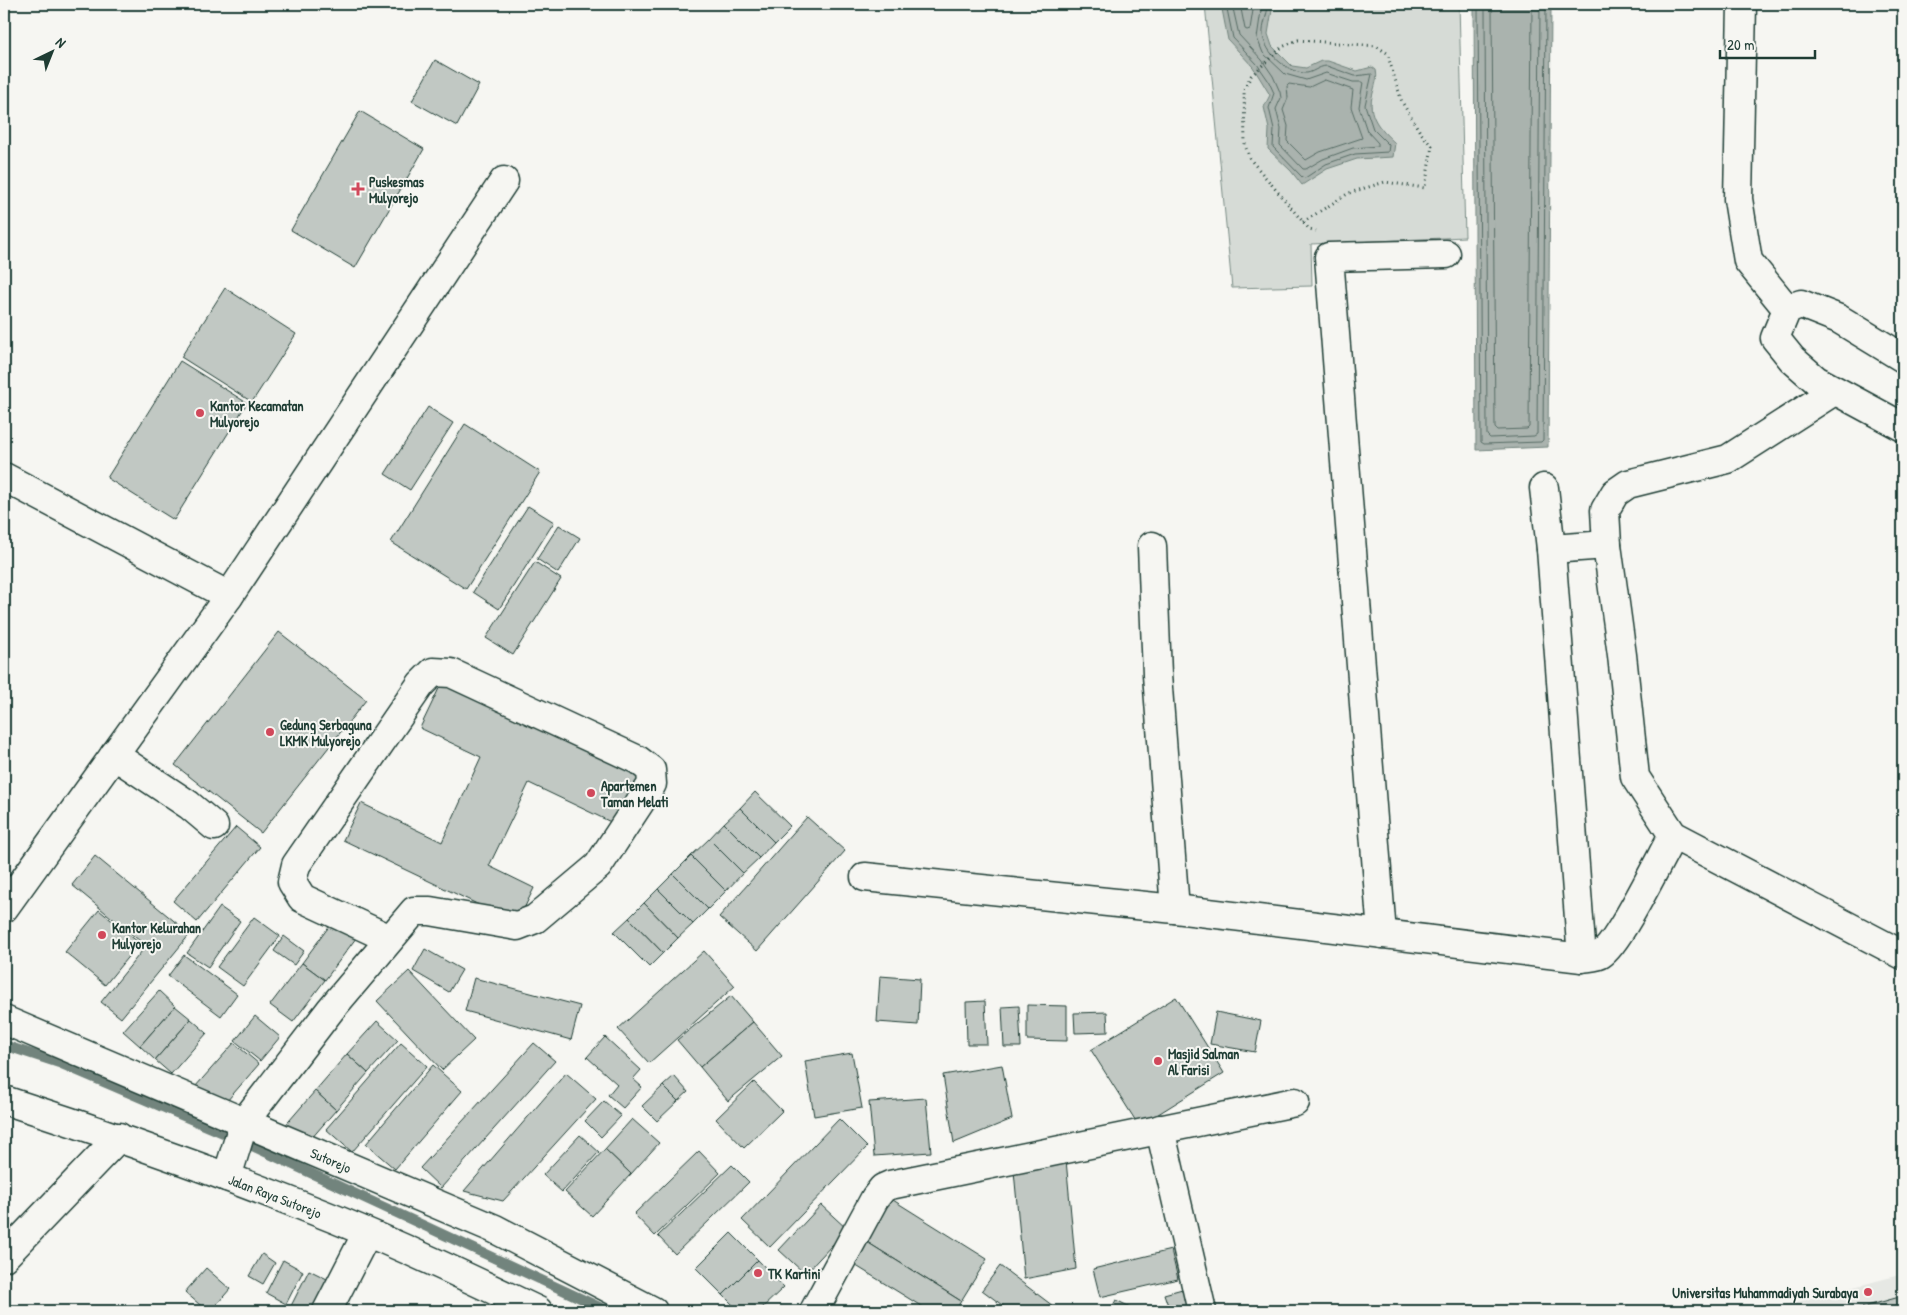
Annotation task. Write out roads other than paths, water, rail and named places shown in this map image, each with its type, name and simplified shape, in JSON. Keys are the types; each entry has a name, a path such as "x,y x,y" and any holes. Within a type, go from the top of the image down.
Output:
{"street":[{"path":"1742,4 1738,199 1748,261 1787,309"},
{"path":"4,908 229,596 504,181"},
{"path":"1382,934 1329,257 1446,254"},
{"path":"1903,358 1839,319 1801,304 1787,309 1775,338 1792,359 1816,380 1903,427"},
{"path":"1834,391 1728,459 1628,484 1615,493 1605,510 1607,545 1622,655 1635,777 1673,835 1903,955"},
{"path":"4,477 229,596"},
{"path":"1544,488 1551,549 1582,958"},
{"path":"1551,549 1607,545"},
{"path":"1152,546 1157,675 1174,909"},
{"path":"228,1172 242,1128 331,1009 414,911 430,911 518,926 535,919 598,866 652,784 651,770 638,760 451,673 433,672 421,684 296,865 292,882 302,898 390,939"},
{"path":"114,755 189,805 214,826"},
{"path":"865,877 1174,909 1582,958 1602,954 1613,941 1673,835"},
{"name":"Sutorejo","path":"4,1020 242,1128 495,1229 653,1311"},
{"name":"Jalan Raya Sutorejo","path":"4,1100 228,1172 446,1267 538,1311"},
{"path":"814,1311 872,1203 883,1188 900,1182 1295,1102"},
{"path":"1160,1129 1202,1311"},
{"path":"4,1257 119,1136"},
{"path":"327,1311 367,1233"}],"water":[{"path":"1221,4 1273,4 1268,34 1272,46 1292,66 1306,68 1321,61 1328,61 1357,71 1372,67 1376,70 1371,108 1380,127 1395,143 1393,157 1357,159 1327,169 1302,185 1291,171 1268,149 1269,129 1264,107 1270,95 1253,67 1228,40"},
{"path":"1474,4 1551,4 1548,447 1476,450"}],"waterway":[{"path":"4,1045 59,1063 237,1139 608,1311"}],"place":[{"name":"Puskesmas Mulyorejo","path":"358,189"},
{"name":"Kantor Kecamatan Mulyorejo","path":"200,413"},
{"name":"Gedung Serbaguna LKMK Mulyorejo","path":"270,732"},
{"name":"Apartemen Taman Melati","path":"591,793"},
{"name":"Kantor Kelurahan Mulyorejo","path":"102,935"},
{"name":"Masjid Salman Al Farisi","path":"1158,1061"},
{"name":"TK Kartini","path":"758,1273"},
{"name":"Universitas Muhammadiyah Surabaya","path":"1868,1292"}]}
